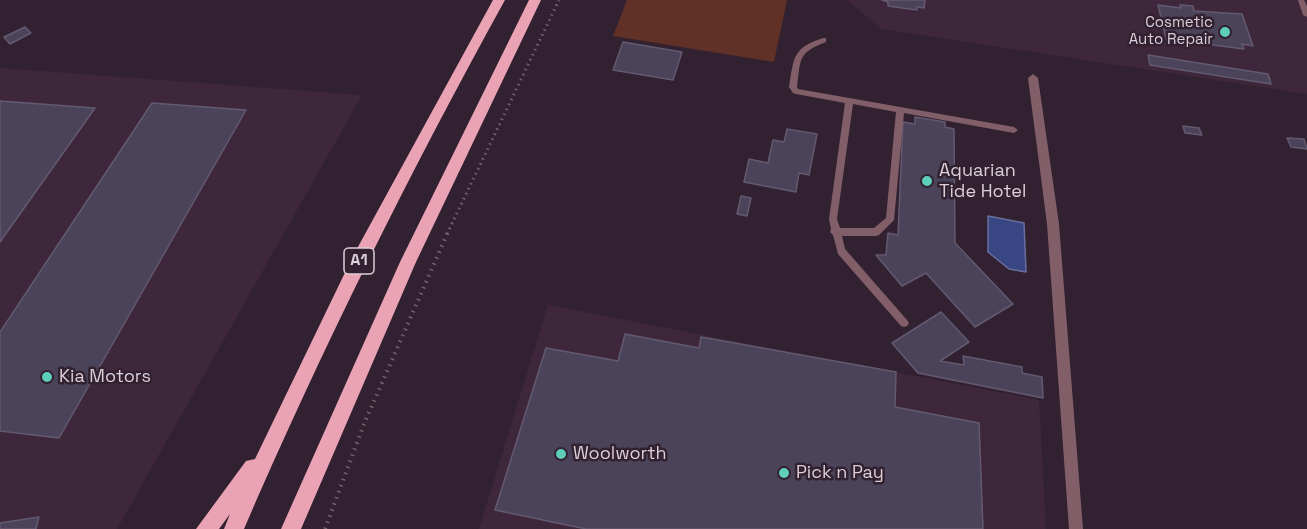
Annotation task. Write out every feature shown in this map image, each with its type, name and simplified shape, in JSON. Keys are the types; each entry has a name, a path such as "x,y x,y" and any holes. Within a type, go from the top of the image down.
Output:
{"highway":[{"name":"A1","path":"234,529 284,410 428,125 499,0"},
{"name":"A1","path":"291,529 411,251 469,128 535,0"},
{"path":"206,529 268,450"}],"street":[{"path":"1033,78 1053,224 1076,529"}],"lane":[{"path":"1301,0 1307,15"},
{"path":"824,40 804,47 800,52 793,87 803,94 1014,130"},
{"path":"849,102 833,219 834,232 841,251 904,323"},
{"path":"834,232 876,232 884,228 890,220 900,110"}],"path":[{"path":"325,529 364,424 431,268 559,0"}],"shaded area":[{"path":"627,0 787,0 774,62 613,36"},
{"path":"847,0 1307,0 1307,94 882,29"},
{"path":"0,68 362,95 117,529 0,529"},
{"path":"548,305 1039,400 1046,529 479,529"}],"water":[{"path":"988,216 1024,223 1026,272 1009,269 988,252"}],"building":[{"path":"882,0 925,0 924,8 917,7 917,10 888,6 888,2"},
{"path":"1158,5 1181,8 1180,5 1193,6 1194,11 1242,14 1253,46 1242,44 1244,49 1166,39"},
{"path":"25,27 31,33 10,44 4,37"},
{"path":"623,42 682,52 673,80 613,70"},
{"path":"1148,55 1268,74 1271,84 1150,65"},
{"path":"0,101 95,108 0,242"},
{"path":"152,103 246,110 59,438 0,431 0,332"},
{"name":"Aquarian Tide Hotel","path":"915,117 945,122 945,127 954,129 955,243 1013,304 975,327 926,273 902,286 876,255 886,255 888,233 898,235 903,122 915,124"},
{"path":"1183,126 1199,128 1202,135 1185,133"},
{"path":"787,129 817,134 809,175 799,173 796,192 744,182 749,159 768,163 773,140 784,142"},
{"path":"1287,138 1304,139 1307,149 1291,147"},
{"path":"741,196 751,198 747,216 737,214"},
{"path":"941,312 969,342 940,361 964,365 963,356 1022,367 1022,373 1042,377 1043,398 918,373 892,343"},
{"path":"625,334 699,348 701,337 896,372 895,407 979,423 983,529 586,529 495,510 546,348 618,361"},
{"path":"39,517 36,529 0,529 0,523"}],"place":[{"name":"Cosmetic Auto Repair","path":"1225,32"},
{"name":"Aquarian Tide Hotel","path":"927,181"},
{"name":"Kia Motors","path":"47,377"},
{"name":"Woolworth","path":"561,454"},
{"name":"Pick n Pay","path":"784,473"}]}
